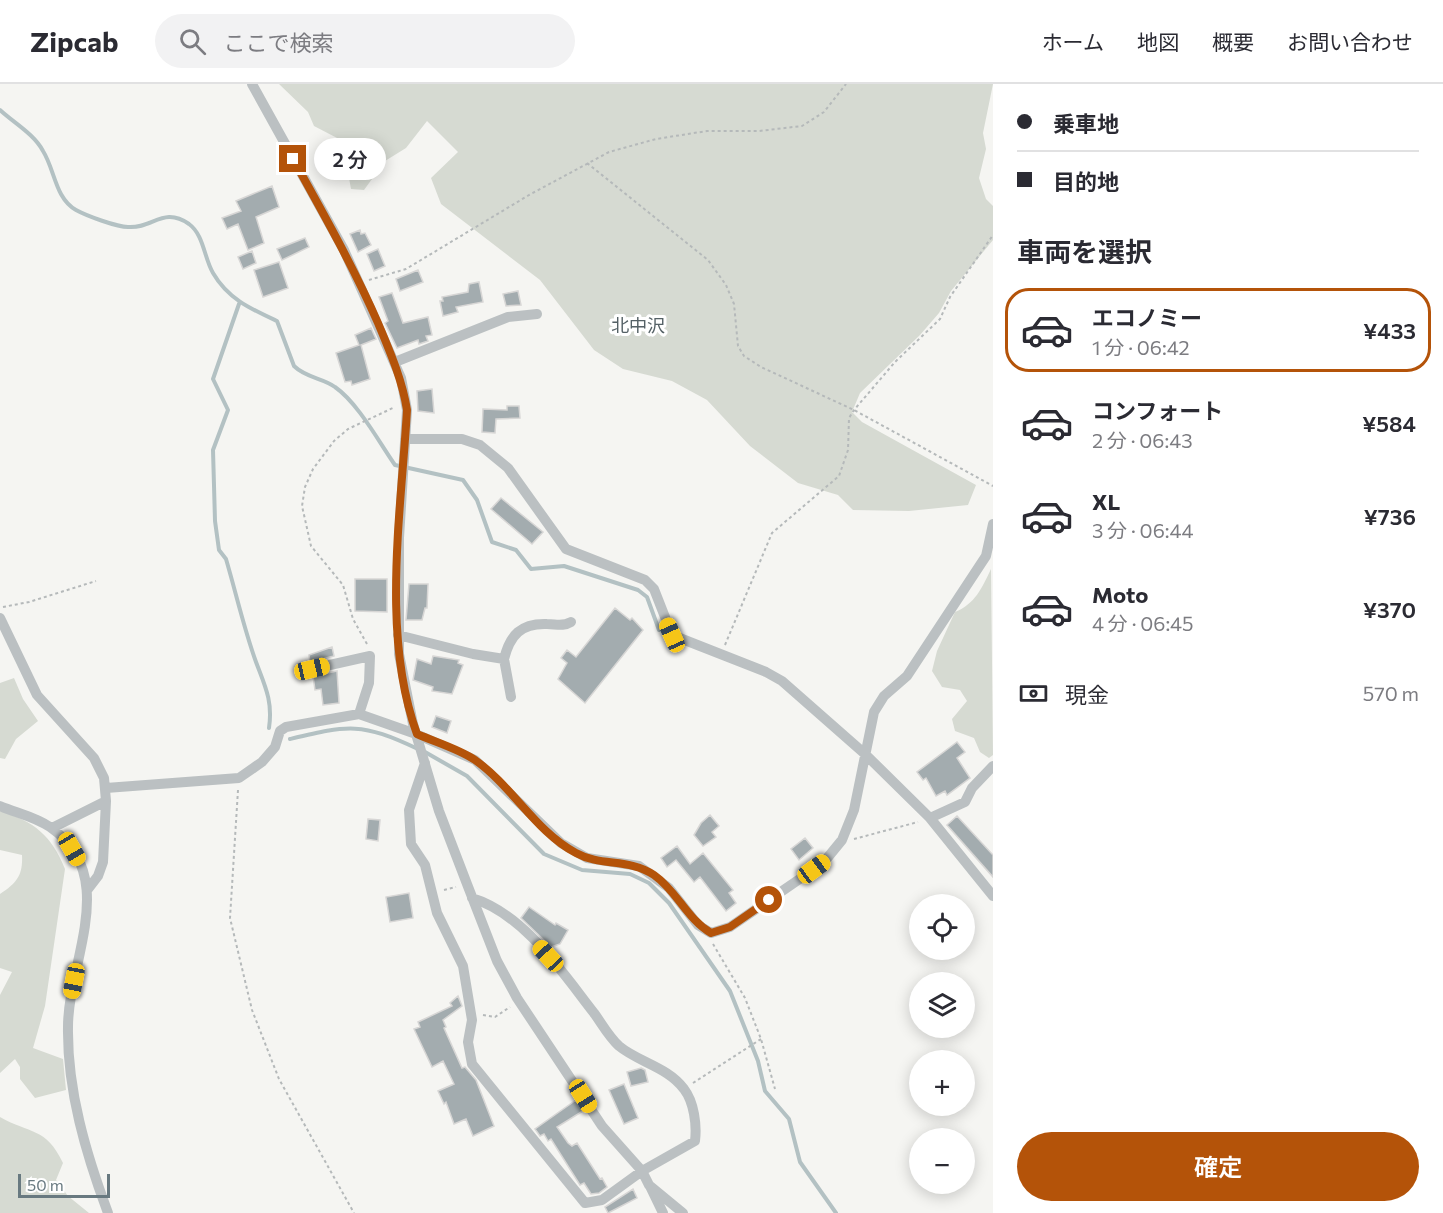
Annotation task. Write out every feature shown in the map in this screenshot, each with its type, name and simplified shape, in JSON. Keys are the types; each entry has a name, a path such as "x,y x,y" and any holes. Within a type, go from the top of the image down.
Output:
{"street":[{"path":"252,84 360,282 395,362 405,402 399,538 399,654 417,734 439,812 497,961 517,998 602,1126 642,1172 663,1213"},
{"path":"395,362 508,317 537,314"},
{"path":"405,439 462,439 480,445 508,468 553,534 566,549 645,580 654,589 672,635 720,656 766,672 783,681 865,754 930,818 993,896"},
{"path":"106,788 239,778 262,762 275,747 280,731 286,727 359,714 417,734 475,760 574,852 597,861 639,866 669,888 698,925 711,933 730,927 824,862 842,840 854,810 870,724 884,696 907,676 989,557 993,524"},
{"path":"0,618 37,695 101,768 106,788 103,862 98,876 88,889"},
{"path":"511,697 504,659 508,641 519,630 534,625 565,626 571,622"},
{"path":"398,634 473,654 504,659"},
{"path":"312,669 370,656 371,671 359,714"},
{"path":"425,763 409,810 411,844 425,865 446,933 463,966 472,1020 468,1042 472,1064 585,1203 602,1200 642,1172 695,1141 697,1125 684,1088 650,1062 617,1045 559,968 526,933 491,904 472,898"},
{"path":"930,818 965,802 972,788 993,766"},
{"path":"52,828 106,801"},
{"path":"0,806 52,828 72,849 81,865 88,889 87,911 68,1026 74,1086 86,1154 108,1213"},
{"path":"649,1185 683,1213"}],"path":[{"path":"360,282 406,269 529,195 609,152 656,139 707,131 759,131 802,126 824,112 846,84"},
{"path":"587,163 708,260 726,285 734,304 738,346 744,356 761,367 854,410 993,486"},
{"path":"720,656 772,533 839,476 848,450 849,418 854,410 895,362 940,319 951,297 993,236"},
{"path":"370,656 369,648 353,619 343,585 311,546 302,506 304,487 313,468 334,441 348,429 405,402"},
{"path":"0,607 29,602 96,581"},
{"path":"239,778 230,918 246,988 279,1079 354,1213"},
{"path":"842,840 930,818"},
{"path":"432,893 467,884"},
{"path":"711,933 713,944 745,998 761,1039 776,1089"},
{"path":"471,1010 495,1017 507,1011 517,998"},
{"path":"684,1088 761,1039"}],"shaded area":[{"path":"279,84 993,84 983,133 986,149 979,178 986,199 993,206 993,240 951,291 939,313 920,335 860,393 852,412 862,422 976,485 968,505 909,511 853,510 838,495 798,483 750,446 707,400 672,381 623,369 594,350 540,280 441,204 431,178 458,152 427,121 406,148 385,161 364,190 351,189 345,156 339,139 314,126 308,112"},
{"path":"991,569 993,755 989,758 980,752 974,738 955,731 952,719 967,701 960,690 942,687 932,671 937,651 955,612 973,600"},
{"path":"14,678 23,699 38,721 16,739 5,759 0,758 0,683"},
{"path":"0,811 23,820 40,831 54,847 65,869 45,1006 33,1048 63,1059 66,1090 35,1098 20,1079 20,1067 15,1059 0,1073 0,995 12,972 0,968 0,894 18,878 22,855 0,850"},
{"path":"0,1117 44,1137 50,1143 63,1163 56,1180 68,1196 89,1213 0,1213"}],"building":[{"path":"272,186 279,207 256,217 264,243 248,250 238,224 227,229 222,218 241,211 236,201"},
{"path":"360,230 361,234 365,233 371,245 358,252 350,234"},
{"path":"305,238 309,247 282,260 277,249"},
{"path":"378,249 385,266 374,271 367,254"},
{"path":"252,251 256,263 243,269 238,257"},
{"path":"279,262 288,288 263,297 254,270"},
{"path":"418,270 423,282 400,291 396,279"},
{"path":"479,282 483,302 456,307 458,312 443,316 440,301 443,301 442,297 468,292 469,284"},
{"path":"518,291 521,305 506,306 503,294"},
{"path":"392,293 403,323 428,317 432,335 426,336 428,341 419,344 418,340 397,348 385,323 388,321 379,297"},
{"path":"371,328 376,339 361,345 370,379 352,385 351,381 345,382 336,353 359,345 355,335"},
{"path":"432,389 434,413 418,411 417,391"},
{"path":"507,406 519,406 520,418 496,419 495,433 482,432 483,409 507,410"},
{"path":"501,498 543,532 532,544 491,509"},
{"path":"355,579 387,579 387,612 355,611"},
{"path":"409,584 428,584 427,608 425,608 422,620 406,620"},
{"path":"615,608 630,620 632,618 643,630 585,703 558,679 567,663 561,658 567,650 576,657"},
{"path":"332,647 334,656 310,662 309,655"},
{"path":"433,656 459,660 458,663 463,665 452,694 432,691 433,687 413,680 417,659 431,664"},
{"path":"337,671 339,703 323,705 321,689 315,690 313,676"},
{"path":"436,716 451,721 447,733 432,727"},
{"path":"957,742 965,752 957,758 970,778 947,795 945,791 936,796 926,778 923,780 917,772"},
{"path":"710,815 719,826 712,832 716,837 703,846 694,835 701,823"},
{"path":"957,816 993,855 993,877 947,825"},
{"path":"368,819 380,820 378,841 366,839"},
{"path":"805,838 813,848 799,860 791,849"},
{"path":"677,846 690,864 703,853 733,890 729,893 736,903 726,911 700,877 694,882 676,860 667,867 661,858"},
{"path":"409,893 413,918 390,922 386,897"},
{"path":"529,907 555,925 556,923 568,930 560,944 551,947 521,918"},
{"path":"458,996 462,1006 443,1020 446,1027 444,1028 462,1068 465,1067 476,1080 494,1126 473,1136 466,1119 454,1124 446,1102 444,1104 438,1091 454,1084 443,1061 432,1067 414,1029 420,1027 418,1022 452,1006 450,1003"},
{"path":"641,1068 645,1070 648,1082 631,1086 627,1072"},
{"path":"624,1084 638,1118 624,1124 609,1090"},
{"path":"576,1100 583,1111 557,1127 568,1143 572,1146 577,1143 600,1179 602,1178 607,1187 599,1193 591,1194 584,1183 580,1185 551,1139 548,1141 544,1134 540,1136 535,1129"},
{"path":"633,1189 637,1198 608,1213 605,1207"}],"waterway":[{"path":"0,110 39,145 47,158 59,191 69,205 76,210 123,227 137,227 172,217 189,224 201,240 213,273 226,290 249,307 277,321 294,366 330,384 344,394 360,413 395,465 463,480 477,500 492,542 516,550 531,569 564,566 638,590 647,597 659,630"},
{"path":"239,304 213,379 228,410 213,450 215,521 219,550 226,559 267,694 270,710 269,728"},
{"path":"290,739 341,729 368,730 418,749"},
{"path":"425,752 467,776 544,854 582,870 630,874 649,883 669,903 730,991 758,1061 765,1091 789,1119 800,1162 836,1213"}],"district":[{"name":"北中沢","path":"638,326"}],"route":[{"path":"293,159 360,282 395,362 404,393 407,410 399,538 398,634 399,654 417,734 475,760 561,843 574,852 597,861 621,862 639,866 655,876 669,888 698,925 711,933 730,927 769,900"}]}
